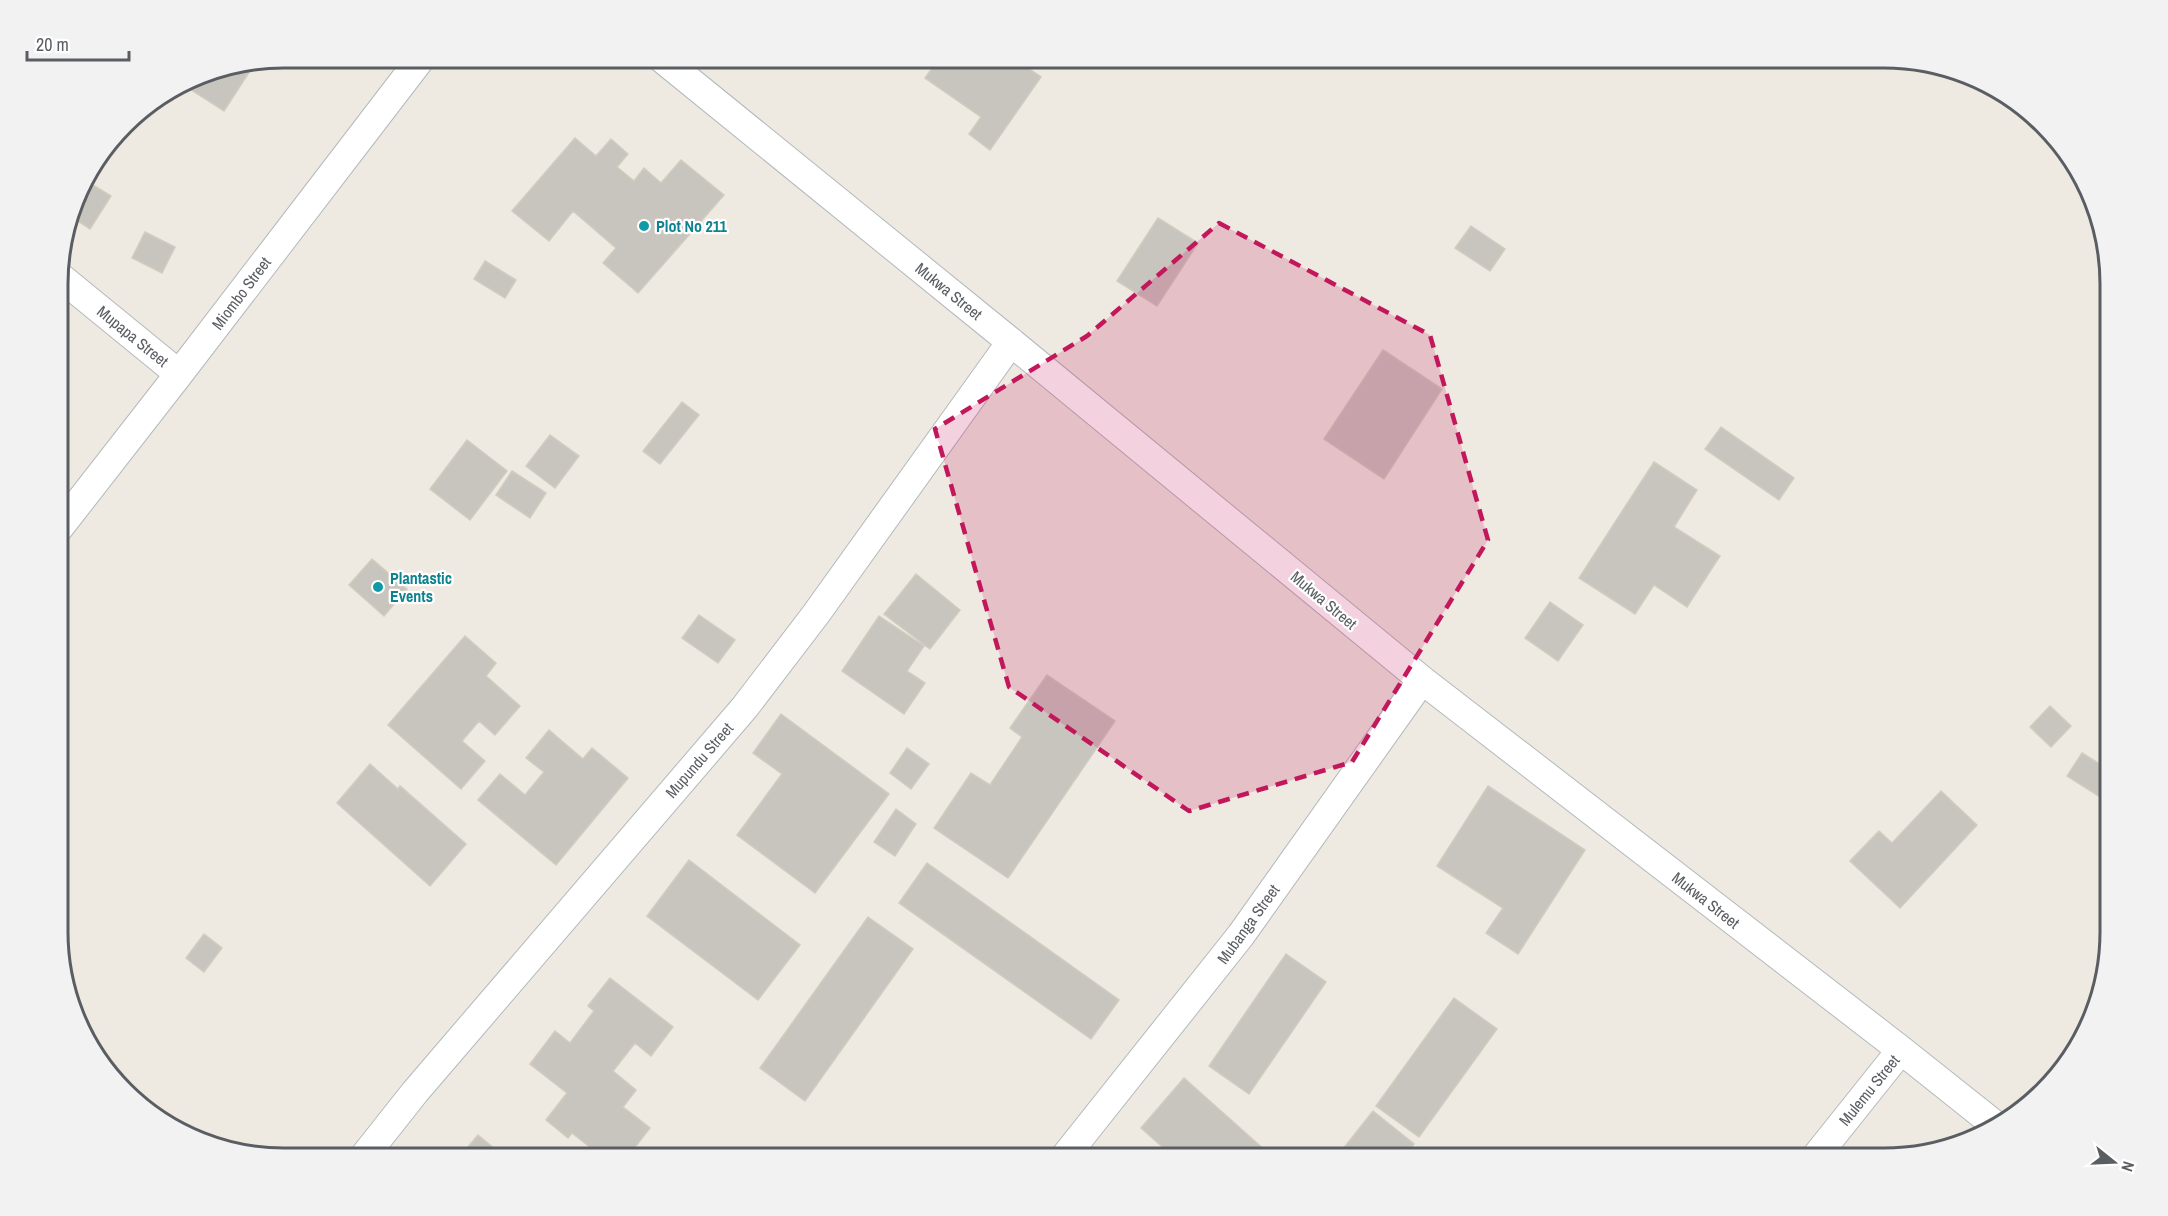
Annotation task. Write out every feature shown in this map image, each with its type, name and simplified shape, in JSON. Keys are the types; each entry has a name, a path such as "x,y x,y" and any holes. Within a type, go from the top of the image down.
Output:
{"street":[{"name":"Miombo Street","path":"68,516 414,68"},
{"name":"Mukwa Street","path":"674,68 1011,342 1422,681 1990,1121"},
{"name":"Mupapa Street","path":"68,283 179,374"},
{"name":"Mupundu Street","path":"371,1148 415,1092 745,707 816,614 1011,342"},
{"name":"Mubanga Street","path":"1072,1148 1241,935 1422,681"},
{"name":"Mulemu Street","path":"1823,1148 1901,1050"}],"highlighted area":[{"path":"1219,223 1430,335 1488,540 1352,762 1189,811 1009,687 935,429 1087,336"}],"building":[{"path":"932,68 1028,68 1041,77 990,150 969,134 981,117 925,78"},
{"path":"250,70 224,111 190,89 214,79"},
{"name":"Plot No 211","path":"575,138 596,156 611,139 628,154 617,167 634,181 644,168 661,183 681,160 724,195 638,293 603,263 616,248 573,211 549,241 512,211"},
{"path":"92,184 111,196 90,229 77,221"},
{"path":"1158,218 1198,243 1157,306 1117,281"},
{"path":"1471,226 1505,249 1490,271 1455,248"},
{"path":"145,232 175,247 162,273 132,258"},
{"path":"485,261 516,280 505,298 474,279"},
{"path":"1383,350 1442,389 1384,479 1324,439"},
{"path":"682,402 699,415 660,464 643,451"},
{"path":"1721,427 1794,478 1779,500 1705,449"},
{"path":"550,435 579,456 555,488 526,466"},
{"path":"467,440 507,471 470,520 430,489"},
{"path":"1654,462 1697,490 1674,527 1720,556 1687,607 1654,585 1635,614 1579,578"},
{"path":"512,471 546,493 530,518 496,495"},
{"name":"Plantastic Events","path":"372,559 407,589 384,616 349,585"},
{"path":"916,574 960,610 930,649 884,614"},
{"path":"1550,602 1583,625 1558,661 1525,638"},
{"path":"699,615 735,640 718,663 682,638"},
{"path":"879,616 924,646 907,671 925,683 904,714 842,671"},
{"path":"465,636 496,663 486,676 520,706 495,735 479,721 462,741 485,761 461,789 388,725"},
{"path":"1047,675 1115,721 1008,878 934,828 971,773 990,785 1022,737 1010,728"},
{"path":"2050,706 2071,726 2051,747 2030,727"},
{"path":"781,714 889,794 815,893 737,835 782,774 753,753"},
{"path":"549,730 583,759 592,748 628,778 556,865 478,800 500,774 525,795 544,772 526,758"},
{"path":"907,748 929,764 911,789 890,773"},
{"path":"2082,753 2100,764 2100,797 2067,776"},
{"path":"370,764 398,789 400,786 466,844 430,886 337,803"},
{"path":"1488,786 1585,850 1518,954 1486,933 1503,908 1437,866"},
{"path":"1941,791 1977,825 1900,908 1850,861 1879,831 1892,843"},
{"path":"896,809 916,824 895,856 874,842"},
{"path":"689,860 800,945 758,1000 647,916"},
{"path":"927,863 1119,1000 1091,1039 899,903"},
{"path":"868,917 913,949 805,1101 760,1068"},
{"path":"204,934 222,948 204,972 186,958"},
{"path":"1286,954 1326,982 1249,1094 1209,1066"},
{"path":"610,978 673,1027 651,1056 635,1043 613,1071 636,1090 623,1107 650,1128 635,1148 591,1148 572,1133 568,1138 546,1120 567,1093 530,1064 555,1031 570,1043 594,1011 588,1006"},
{"path":"1454,998 1497,1029 1419,1137 1376,1106"},
{"path":"1184,1078 1263,1148 1164,1148 1141,1128"},
{"path":"1373,1111 1414,1144 1411,1148 1344,1148"},
{"path":"478,1135 494,1148 467,1148"}],"place":[{"name":"Plot No 211","path":"644,226"},
{"name":"Plantastic Events","path":"378,587"}]}
